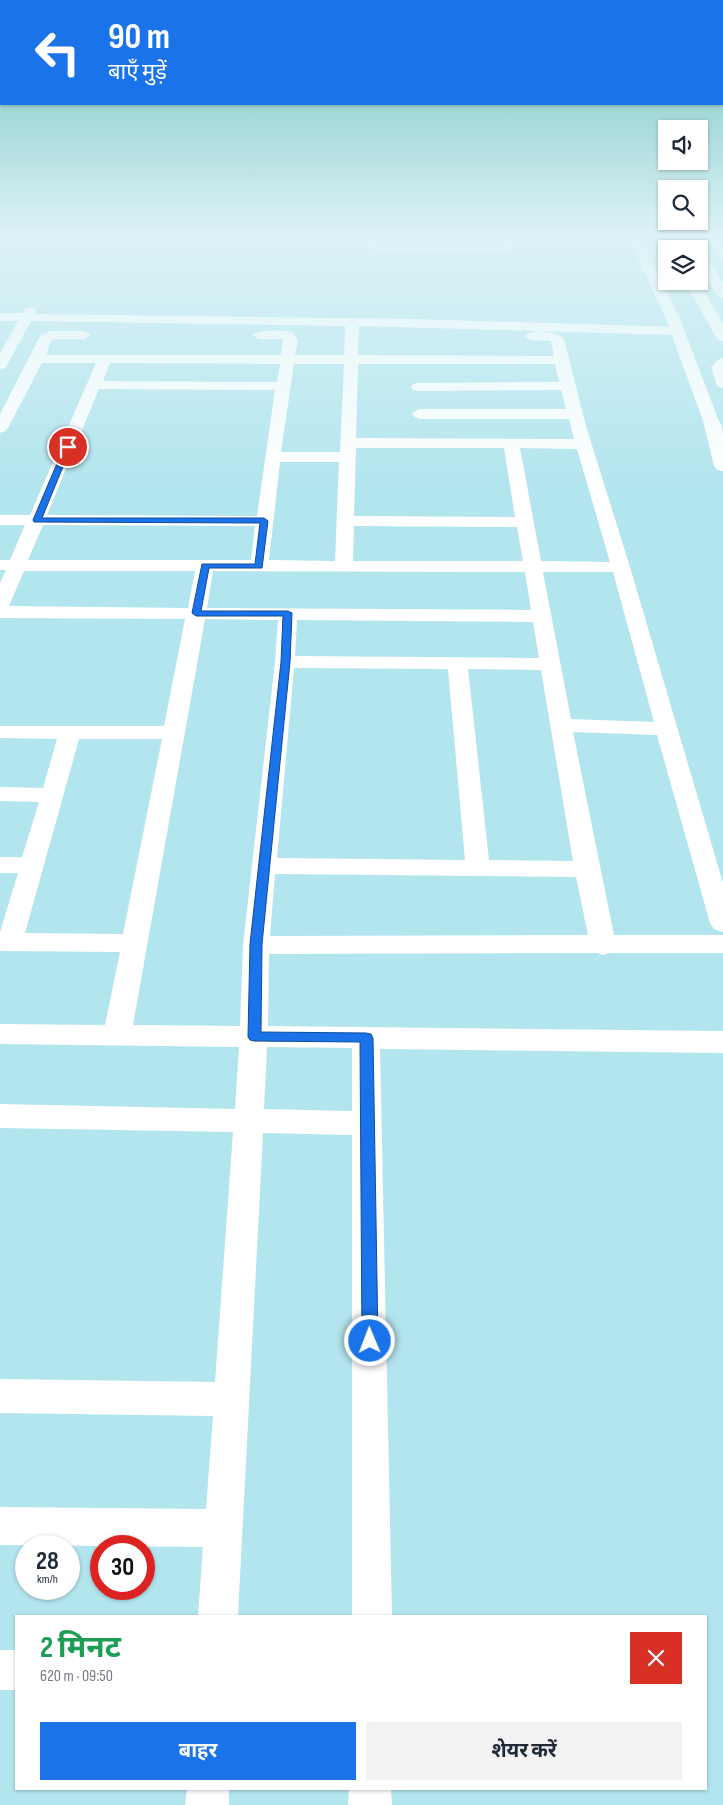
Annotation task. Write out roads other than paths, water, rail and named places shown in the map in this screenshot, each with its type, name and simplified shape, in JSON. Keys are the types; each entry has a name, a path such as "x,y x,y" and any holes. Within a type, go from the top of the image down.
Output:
{"main road":[{"path":"672,319 711,421 723,466"},
{"path":"713,319 723,337"},
{"path":"723,363 719,367 723,384"},
{"path":"711,421 723,436"}],"street":[{"path":"0,365 25,319"},
{"path":"240,319 675,325"},
{"path":"336,319 675,325"},
{"path":"344,567 352,322"},
{"path":"0,428 47,337 58,334 98,335"},
{"path":"236,335 288,336 291,340 282,386 259,566"},
{"path":"496,335 554,337 557,339 574,414 621,567 705,868 723,924"},
{"path":"37,359 561,360"},
{"path":"0,605 9,565 37,520 105,360"},
{"path":"416,360 421,444"},
{"path":"94,385 282,386"},
{"path":"418,387 567,386"},
{"path":"420,414 574,414"},
{"path":"272,457 421,444 584,444"},
{"path":"511,444 587,869 604,946"},
{"path":"0,520 264,521"},
{"path":"346,521 526,522"},
{"path":"9,565 621,567"},
{"path":"117,1035 205,566"},
{"path":"0,612 542,616"},
{"path":"218,1615 254,1037 256,944 285,662 288,613"},
{"path":"285,662 551,664"},
{"path":"457,663 478,867"},
{"path":"562,725 667,728"},
{"path":"0,732 174,733"},
{"path":"70,732 32,865 5,942 134,943"},
{"path":"0,794 52,795"},
{"path":"0,865 32,865"},
{"path":"264,866 587,869"},
{"path":"256,944 604,946 723,944"},
{"path":"0,1034 723,1042"},
{"path":"366,1038 372,1615"},
{"path":"0,1116 249,1119 367,1123"},
{"path":"0,1396 232,1399"},
{"path":"0,1526 224,1528"},
{"path":"0,1670 15,1670"},
{"path":"207,1805 208,1790"},
{"path":"370,1790 370,1805"}]}
